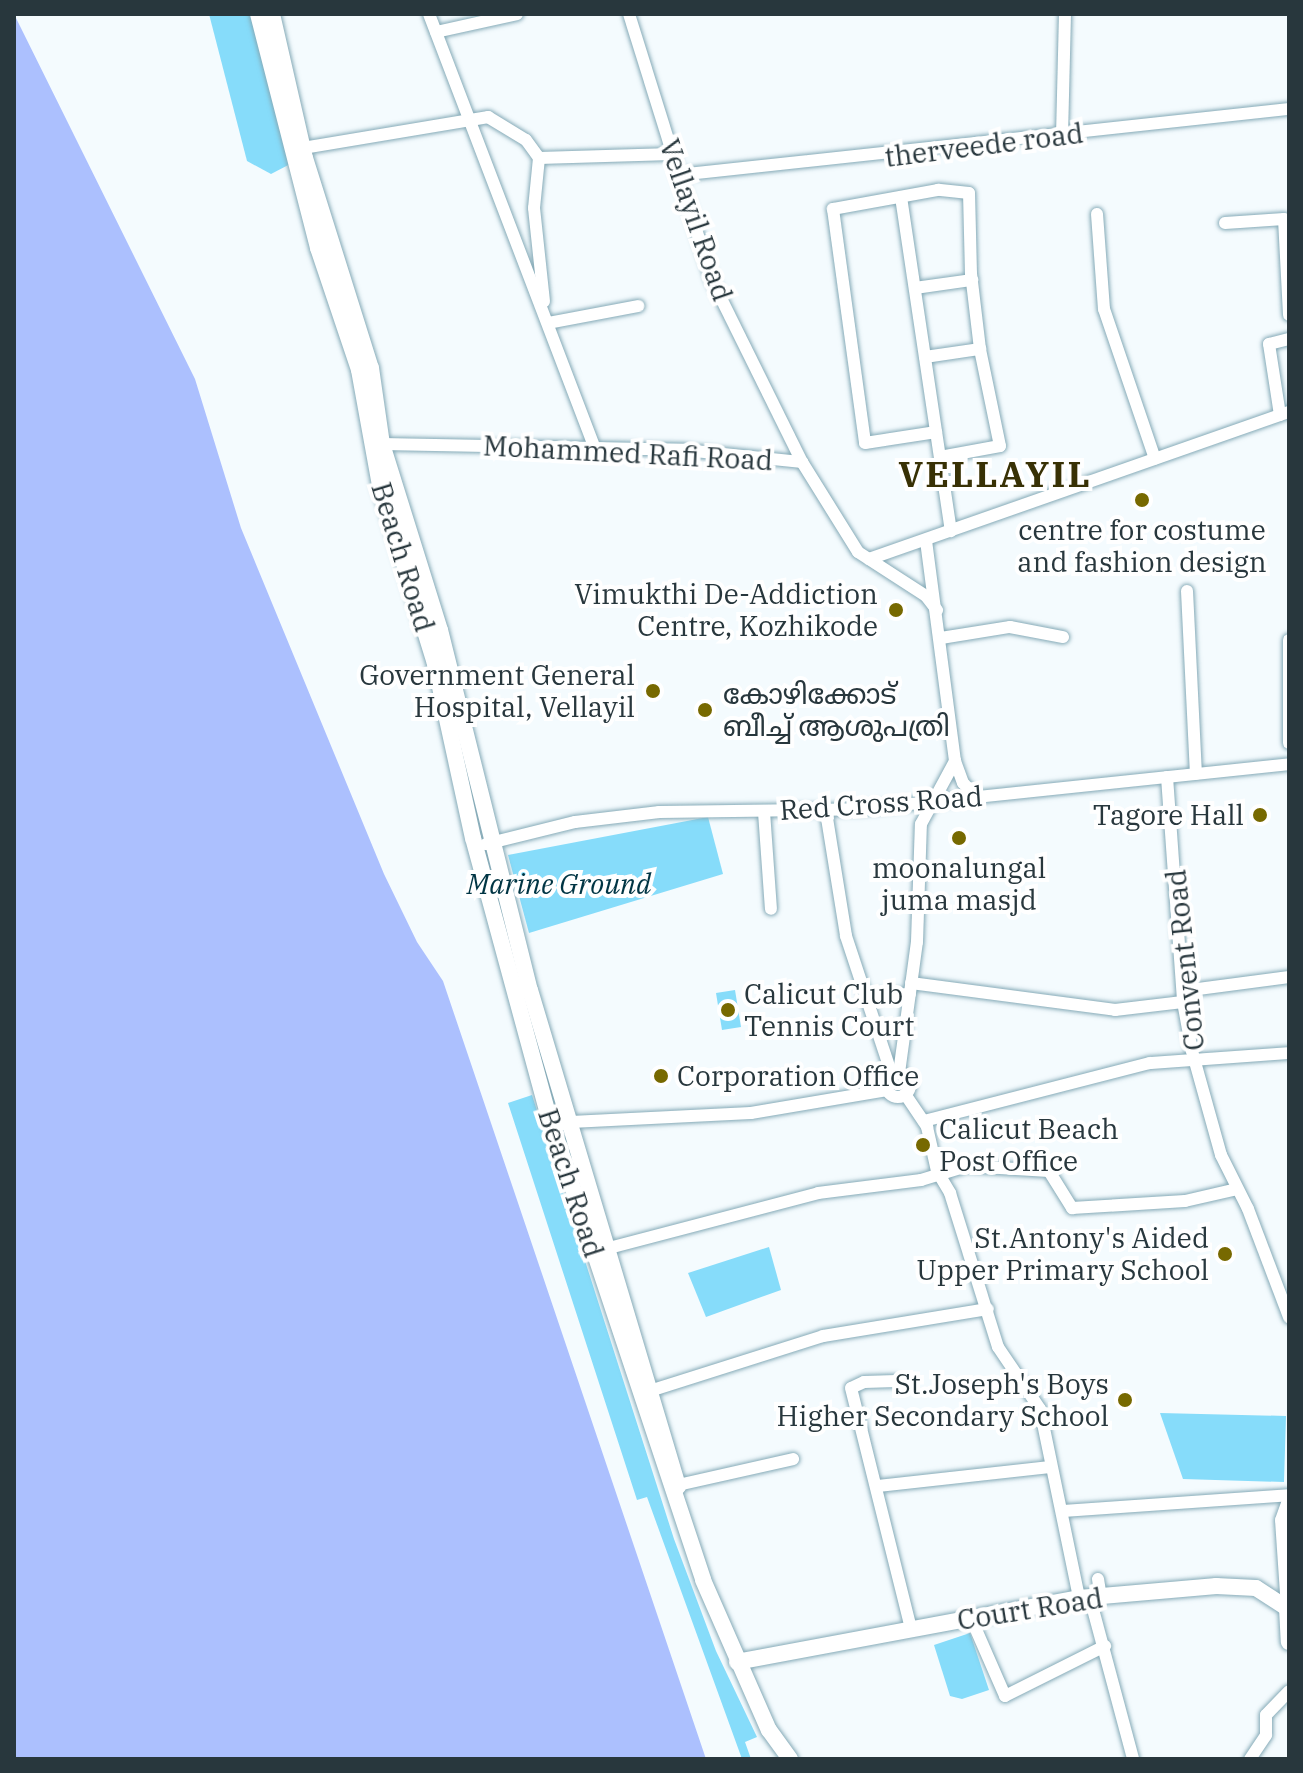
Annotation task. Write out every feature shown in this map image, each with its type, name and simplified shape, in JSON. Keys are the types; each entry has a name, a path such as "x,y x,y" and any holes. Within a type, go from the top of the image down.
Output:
{"main road":[{"name":"Beach Road","path":"258,14 314,235 359,370 380,486 435,664 552,1127 661,1464 682,1511 737,1662 769,1730 790,1759"},
{"name":"Beach Road","path":"272,14 303,148 371,368 382,444 440,630 483,846 653,1390 682,1511"},
{"name":"Court Road","path":"737,1662 1090,1597 1216,1586 1256,1588 1287,1608"},
{"path":"1287,1608 1289,1642"}],"street":[{"path":"429,14 595,448"},
{"path":"436,32 517,14"},
{"name":"Vellayil Road","path":"629,14 711,278 802,462"},
{"path":"1062,136 1065,14"},
{"name":"therveede road","path":"678,175 1062,136 1289,109"},
{"path":"303,148 497,119 511,134 526,140 539,158 534,208 547,320"},
{"path":"539,158 672,154"},
{"path":"936,432 865,443 833,209 938,190 969,193 972,280 980,349 1000,446 940,457"},
{"path":"901,197 951,531"},
{"path":"1097,214 1104,309 1155,459"},
{"path":"1225,223 1284,219 1289,315"},
{"path":"915,288 972,280"},
{"path":"547,320 638,306"},
{"path":"869,559 1285,414 1269,344 1289,339"},
{"path":"925,357 980,349"},
{"name":"Mohammed Rafi Road","path":"382,444 685,450 802,462 858,552 937,610"},
{"path":"926,540 955,761 963,783 976,796"},
{"path":"1187,591 1196,774"},
{"path":"941,638 1010,627 1063,637"},
{"path":"1289,640 1289,743"},
{"path":"887,1090 895,1074 911,988 921,824 955,761"},
{"name":"Red Cross Road","path":"483,846 603,819 826,812 1289,764"},
{"name":"Convent Road","path":"1167,777 1183,996 1194,1058 1221,1155 1289,1317"},
{"path":"764,812 771,909"},
{"path":"826,812 846,936 895,1074 909,1081 905,1094"},
{"path":"866,996 911,988 1115,1010 1289,977"},
{"path":"924,1121 1150,1063 1289,1053"},
{"path":"552,1127 571,1122 751,1113 887,1090 897,1097 905,1094"},
{"path":"905,1094 924,1121 937,1171 950,1193 998,1347 1040,1409 1050,1467 1105,1646 1133,1759"},
{"path":"609,1248 818,1193 921,1180 937,1171 967,1166 1049,1171 1072,1208 1185,1201 1237,1189"},
{"path":"653,1390 823,1336 988,1309"},
{"path":"896,1381 851,1388 878,1486 911,1628"},
{"path":"678,1485 793,1459"},
{"path":"878,1486 1050,1467"},
{"path":"1062,1511 1289,1496 1281,1520 1287,1608"},
{"path":"1090,1597 1098,1579"},
{"path":"971,1618 1005,1696 1105,1646"},
{"path":"1250,1759 1266,1735 1266,1715 1289,1691"}],"green space":[{"path":"209,14 255,14 296,161 271,174 247,161"},
{"name":"Marine Ground","path":"708,817 723,874 529,933 508,855"},
{"name":"Calicut Club Tennis Court","path":"735,990 741,1027 722,1030 716,993"},
{"path":"532,1095 674,1539 716,1651 757,1737 745,1742 751,1759 742,1759 647,1497 637,1500 508,1103"},
{"path":"769,1247 781,1290 706,1317 688,1273"},
{"path":"1160,1413 1286,1416 1284,1482 1183,1479"},
{"path":"970,1633 989,1690 962,1699 950,1696 934,1645"}],"shaded area":[{"path":"14,14 195,379 241,528 384,874 417,942 443,981 706,1759 14,1759"}],"place":[{"name":"centre for costume and fashion design","path":"1142,500"},
{"name":"Vimukthi De-Addiction Centre, Kozhikode","path":"896,610"},
{"name":"Government General Hospital, Vellayil","path":"653,691"},
{"name":"കോഴിക്കോട് ബീച്ച് ആശുപത്രി","path":"705,710"},
{"name":"Tagore Hall","path":"1260,815"},
{"name":"moonalungal juma masjd","path":"959,838"},
{"name":"Calicut Club Tennis Court","path":"728,1010"},
{"name":"Corporation Office","path":"661,1076"},
{"name":"Calicut Beach Post Office","path":"923,1145"},
{"name":"St.Antony's Aided Upper Primary School","path":"1225,1254"},
{"name":"St.Joseph's Boys Higher Secondary School","path":"1125,1400"}],"district":[{"name":"VELLAYIL","path":"995,474"}]}
